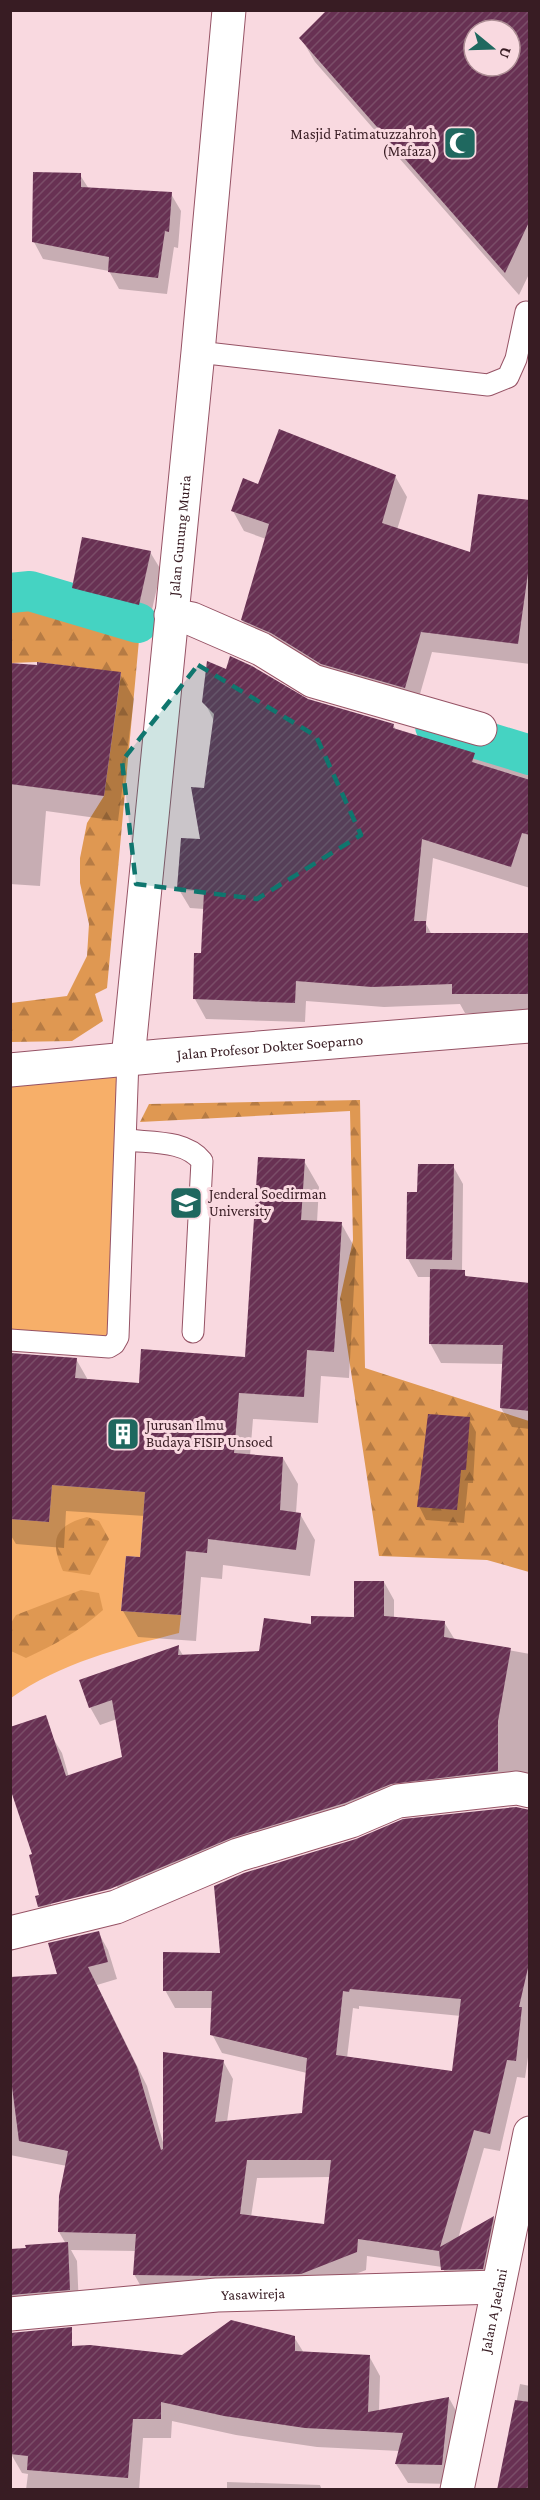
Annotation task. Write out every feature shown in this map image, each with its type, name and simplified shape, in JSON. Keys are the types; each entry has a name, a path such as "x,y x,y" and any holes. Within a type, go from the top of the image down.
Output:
{"street":[{"name":"Jalan Gunung Muria","path":"128,1059 198,352 229,10"},
{"path":"171,615 192,619 261,649 313,681 480,729"},
{"name":"Jalan Profesor Dokter Soeparno","path":"10,1070 530,1026"},
{"path":"10,1933 116,1907 238,1855 351,1821 398,1801 517,1788 530,1791"},
{"name":"Jalan A Jaelani","path":"457,2490 498,2288 521,2218 530,2133"},
{"name":"Yasawireja","path":"10,2314 217,2295 498,2288"}],"lane":[{"path":"198,352 488,385 508,377 516,359 526,312"},
{"path":"10,1340 109,1347 118,1337 127,1140 128,1059"},
{"path":"127,1140 184,1147 194,1152 201,1161 193,1332"}],"highlighted area":[{"path":"198,665 316,736 361,835 257,899 136,884 122,761"}],"shaded area":[{"path":"128,1059 113,1346 11,1337 10,1070"},
{"path":"52,1485 145,1492 140,1557 126,1556 121,1611 181,1615 179,1633 113,1651 70,1666 11,1698 10,1519 49,1522"}],"green space":[{"path":"10,608 50,612 139,640 107,988 95,994 103,1021 72,1041 11,1042 11,1003 67,996 87,956 89,924 80,883 80,858 87,823 104,796 121,673 37,662 11,663"},
{"path":"360,1100 365,1368 529,1421 529,1572 487,1560 379,1556 340,1299 353,1240 350,1111 140,1122 149,1104"},
{"path":"87,1517 99,1521 109,1539 90,1575 63,1571 56,1551 57,1536 67,1525"},
{"path":"81,1590 99,1593 103,1610 66,1637 26,1658 11,1651 11,1623 16,1615"}],"building":[{"name":"Masjid Fatimatuzzahroh (Mafaza)","path":"327,10 530,10 530,220 505,273 299,38"},
{"path":"33,172 81,173 81,187 172,192 169,232 165,231 158,278 108,272 109,257 32,242"},
{"path":"279,429 396,475 382,523 470,552 478,494 530,500 530,559 518,644 421,632 405,688 321,664 271,633 241,620 269,524 231,511 243,478 258,484"},
{"path":"82,537 151,551 139,605 72,588"},
{"path":"230,656 252,666 308,699 394,724 393,728 475,753 472,762 530,780 530,835 522,833 511,867 422,839 414,921 426,921 426,933 530,933 530,994 452,994 452,984 372,987 296,981 295,1003 193,999 194,953 201,953 204,891 177,888 181,838 200,839 191,787 204,788 214,714 202,702 207,661 226,669"},
{"path":"37,662 121,672 104,796 10,784 10,663 37,665"},
{"name":"Jurusan Ilmu Budaya FISIP Unsoed","path":"258,1157 305,1159 301,1220 342,1222 334,1352 307,1350 304,1397 239,1393 234,1453 283,1457 280,1510 301,1513 296,1550 208,1539 207,1553 186,1551 181,1615 121,1611 126,1556 140,1557 145,1492 52,1485 49,1522 10,1519 10,1353 77,1358 75,1378 139,1383 141,1349 245,1357"},
{"path":"418,1164 454,1164 452,1260 406,1259 407,1192 417,1192"},
{"path":"430,1269 465,1270 465,1276 530,1283 530,1411 500,1408 503,1345 429,1344"},
{"path":"428,1414 470,1417 466,1470 461,1470 457,1510 417,1507"},
{"path":"354,1581 384,1581 384,1616 445,1621 444,1637 511,1648 498,1721 498,1771 391,1784 345,1803 231,1838 110,1889 38,1907 35,1896 39,1895 29,1855 32,1854 10,1788 10,1727 46,1715 66,1776 122,1757 112,1700 89,1708 79,1680 179,1645 178,1655 259,1651 264,1618 311,1624 311,1616 354,1617"},
{"path":"516,1807 530,1810 530,1959 519,2007 522,2007 516,2061 507,2060 490,2134 474,2130 440,2247 494,2216 483,2269 441,2270 439,2251 358,2239 357,2252 301,2274 133,2275 136,2234 58,2232 59,2196 68,2151 19,2141 10,2071 10,1977 57,1974 48,1943 99,1931 108,1962 88,1967 137,2067 161,2150 163,2149 163,2052 224,2060 215,2122 302,2113 307,2058 210,2035 212,1991 163,1991 163,1952 220,1953 214,1886 244,1873 356,1839 403,1819","holes":["350,1989 461,1999 452,2071 336,2055 343,1991 349,1992","247,2160 331,2160 324,2224 240,2214"]},
{"path":"68,2242 70,2290 10,2295 10,2249 26,2248 25,2245"},
{"path":"231,2320 295,2336 295,2351 370,2355 368,2412 449,2397 442,2465 395,2464 403,2433 305,2428 224,2416 161,2402 161,2419 133,2419 128,2478 27,2470 28,2456 10,2454 10,2333 72,2327 72,2346 90,2345 182,2355"},
{"path":"515,2400 530,2402 530,2490 497,2490"}],"waterway":[{"path":"10,593 30,591 138,623"},
{"path":"435,726 530,755"}],"place":[{"name":"Masjid Fatimatuzzahroh (Mafaza)","path":"460,143"},
{"name":"Jenderal Soedirman University","path":"186,1203"},
{"name":"Jurusan Ilmu Budaya FISIP Unsoed","path":"123,1434"}]}
